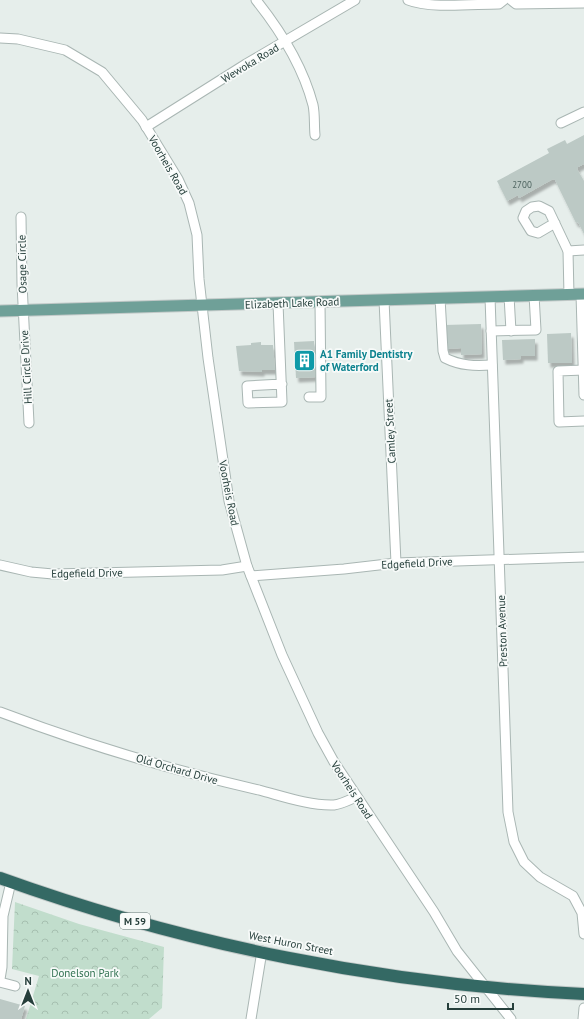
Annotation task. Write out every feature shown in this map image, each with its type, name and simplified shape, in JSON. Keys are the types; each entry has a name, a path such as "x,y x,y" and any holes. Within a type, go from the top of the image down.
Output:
{"highway":[{"name":"West Huron Street","path":"6,880 137,922 262,951 381,973 484,986 584,994"}],"main road":[{"name":"Elizabeth Lake Road","path":"0,311 582,294"}],"street":[{"path":"256,0 284,42 304,77 313,106 315,135"},
{"name":"Wewoka Road","path":"146,127 354,0"},
{"path":"414,1 499,4 504,0"},
{"path":"513,2 584,3"},
{"name":"Voorheis Road","path":"0,38 18,39 65,50 102,72 122,94 146,127 178,179 189,203 197,235 202,305 213,399 228,502 247,566 302,700 330,756 434,912 457,951 511,1019"},
{"path":"561,123 584,112"},
{"name":"Osage Circle","path":"21,217 23,310"},
{"path":"555,223 568,251 569,294"},
{"path":"568,251 584,250"},
{"path":"582,294 584,395"},
{"path":"491,331 536,330 534,295"},
{"path":"509,296 511,330"},
{"name":"Preston Avenue","path":"490,297 508,812 514,842 524,862 540,877 573,896 582,913 584,934"},
{"path":"440,298 443,351 445,358 468,366 492,365"},
{"name":"Camley Street","path":"384,300 396,563"},
{"path":"309,397 322,397 320,302"},
{"path":"278,303 282,384"},
{"name":"Hill Circle Drive","path":"23,310 29,424"},
{"path":"584,370 558,371 559,422 584,421"},
{"name":"Edgefield Drive","path":"251,576 338,570 396,563 584,557"},
{"name":"Edgefield Drive","path":"0,565 31,572 53,574 222,570 247,566"},
{"name":"Old Orchard Drive","path":"0,712 98,746 229,784 311,802 333,805 342,804 356,797"},
{"path":"0,979 6,880"},
{"path":"251,1019 262,951"},
{"path":"0,982 15,986"},
{"path":"583,1019 584,1008"}],"green space":[{"name":"Donelson Park","path":"15,902 79,924 164,947 162,1008 149,1019 26,1019 39,976 12,969"}],"building":[{"path":"584,135 584,164 577,169 584,181 584,234 578,222 576,223 555,180 553,179 519,198 518,195 507,201 497,181 549,153 547,149 565,140 567,144"},
{"path":"481,324 482,354 461,355 461,348 445,349 444,325"},
{"path":"571,333 572,363 548,363 547,334"},
{"path":"535,339 535,356 521,356 521,359 503,360 502,340"},
{"name":"A1 Family Dentistry of Waterford","path":"314,341 316,377 296,378 294,342"},
{"path":"261,342 261,345 273,345 275,370 262,370 262,372 239,371 236,346 251,345 251,343"},
{"path":"0,999 25,1006 21,1019 0,1019"}],"place":[{"name":"A1 Family Dentistry of Waterford","path":"305,360"}]}
